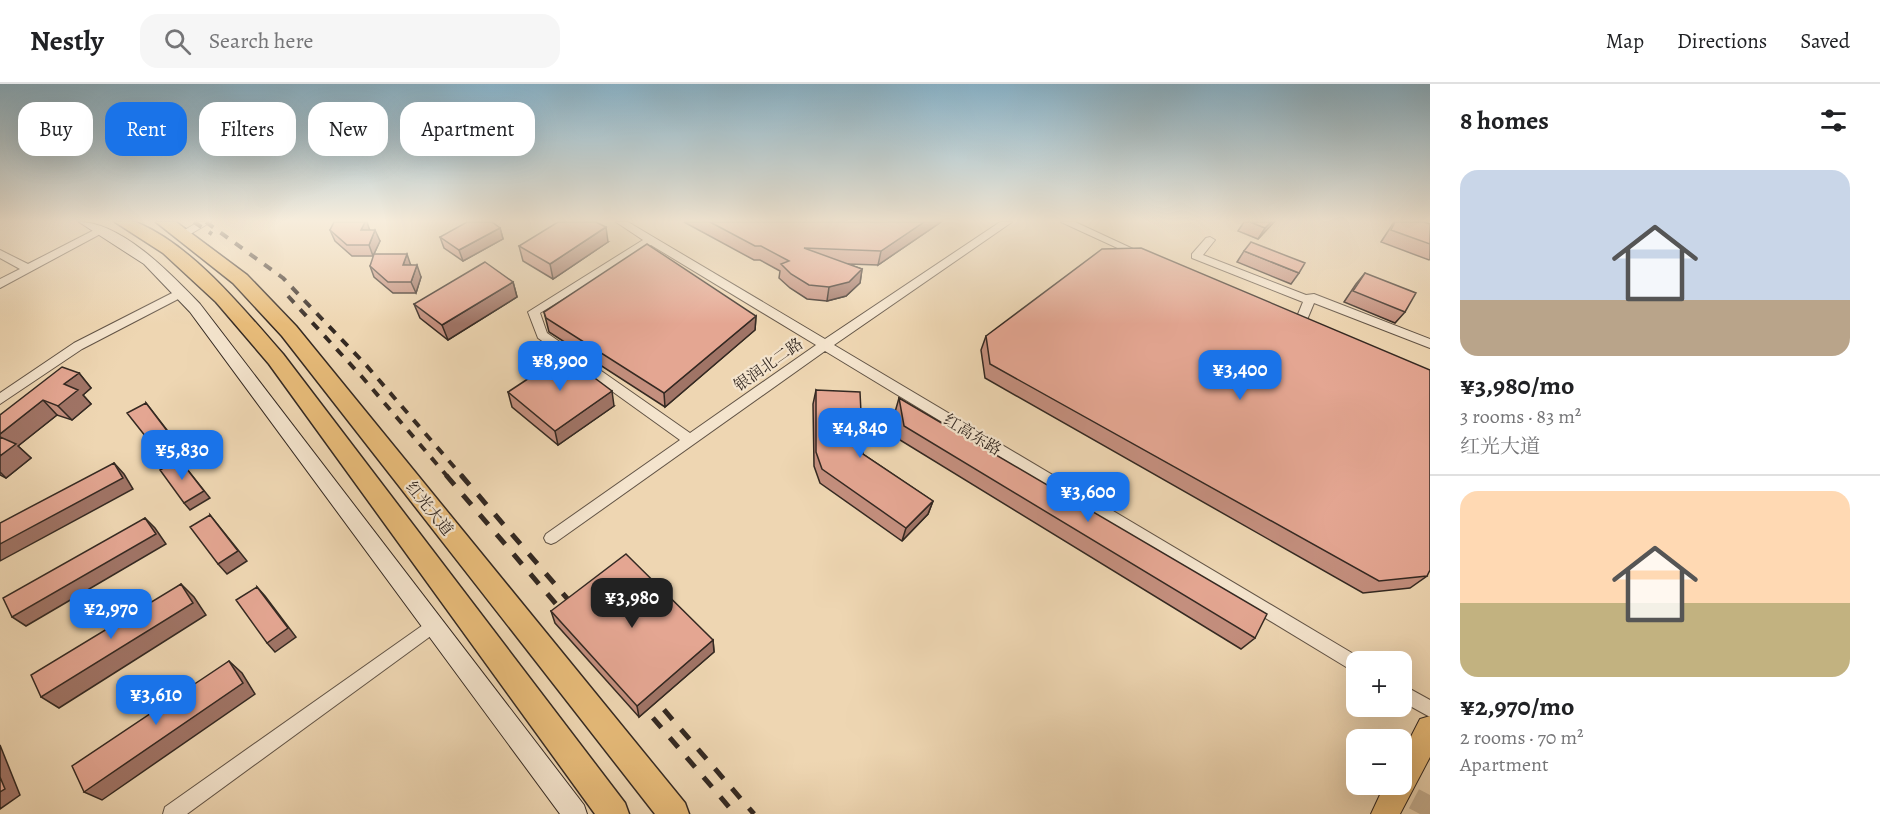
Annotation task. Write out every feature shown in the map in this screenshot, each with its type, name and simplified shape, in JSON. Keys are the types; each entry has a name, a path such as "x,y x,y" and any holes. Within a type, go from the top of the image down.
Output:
{"highway":[{"name":"红光大道","path":"177,256 224,298 276,359 614,814"},
{"name":"红光大道","path":"210,256 240,279 289,331 674,814"}],"main road":[{"path":"141,256 149,261 195,308 575,814"},
{"path":"1412,763 1430,729"},
{"path":"1385,814 1395,795"}],"street":[{"path":"5,256 28,269"},
{"path":"0,284 48,256"},
{"path":"625,256 534,312 542,335 689,440"},
{"name":"红高东路","path":"678,256 1346,659"},
{"name":"银润北二路","path":"551,538 825,345 957,256"},
{"path":"1143,256 1152,260"},
{"path":"1196,256 1309,300"},
{"path":"0,399 78,346 180,292"},
{"path":"1300,324 1310,297 1430,344"},
{"path":"172,814 433,625"},
{"path":"1412,699 1430,710"}],"building":[{"path":"373,256 406,256 403,265 417,265 411,282 388,282 370,266"},
{"path":"536,256 562,256 550,264"},
{"path":"629,256 665,256 756,316 664,393 546,318 544,312"},
{"path":"780,256 826,256 862,269 849,282 829,287 809,285 791,274 781,264 789,261"},
{"path":"1093,256 1160,256 1430,370 1430,570 1427,576 1379,581 990,364 986,336"},
{"path":"1257,256 1287,256 1305,263 1299,273"},
{"path":"485,262 513,282 442,325 414,304"},
{"path":"1365,273 1416,293 1405,312 1353,291"},
{"path":"564,355 612,391 555,431 508,392"},
{"path":"62,367 79,373 64,384 78,390 58,406 43,400 0,434 0,415"},
{"path":"816,390 860,392 863,454 933,501 906,528 822,469 816,452"},
{"path":"899,398 1267,614 1255,638 904,426"},
{"path":"146,403 168,432 150,442 127,413"},
{"path":"0,437 16,444 0,456"},
{"path":"179,459 204,491 184,503 160,470"},
{"path":"114,463 123,478 0,544 0,523"},
{"path":"210,515 238,551 218,564 190,527"},
{"path":"145,518 156,534 12,617 3,598"},
{"path":"626,554 713,640 637,706 551,611"},
{"path":"181,584 193,603 41,697 31,675"},
{"path":"257,587 288,628 267,643 236,600"},
{"path":"229,661 243,683 84,792 72,766"},
{"path":"0,777 5,789 0,792"}],"tunnel":[{"path":"1420,814 1430,795"}],"railway":[{"path":"253,256 283,278 366,365 462,476"},
{"path":"288,296 363,378 447,476"},
{"path":"446,475 568,618"},
{"path":"461,475 578,611"},
{"path":"647,690 754,814"},
{"path":"636,698 735,814"}]}
